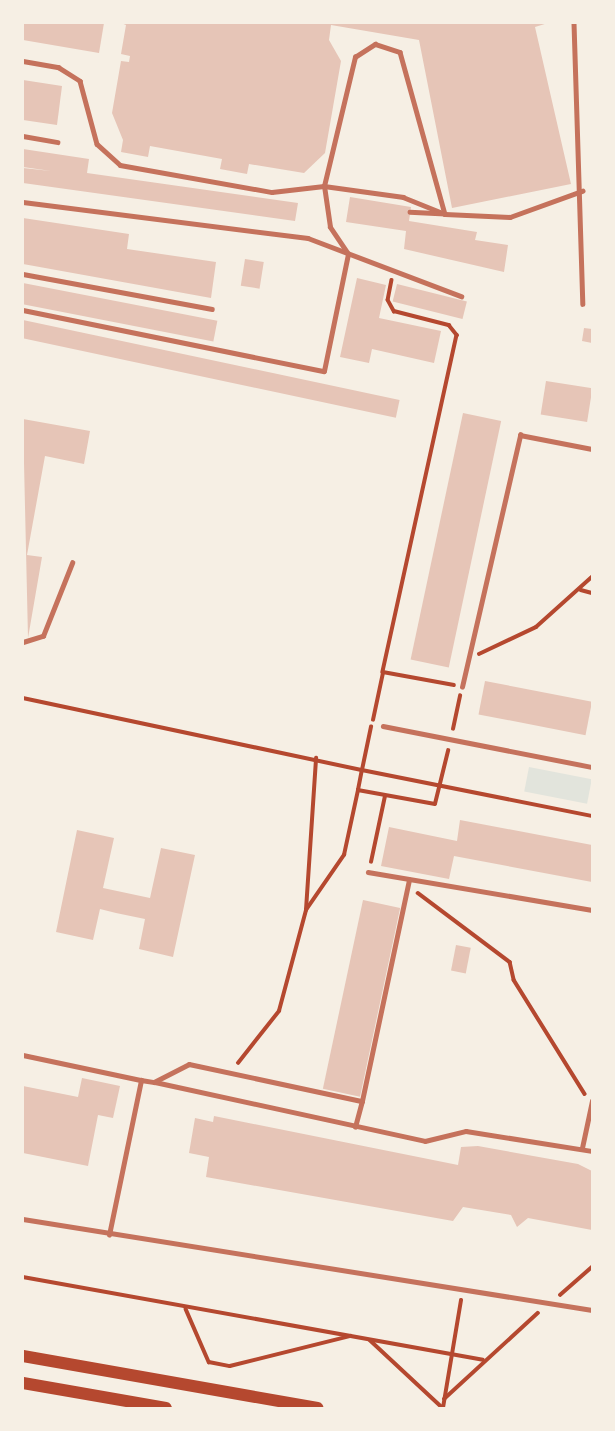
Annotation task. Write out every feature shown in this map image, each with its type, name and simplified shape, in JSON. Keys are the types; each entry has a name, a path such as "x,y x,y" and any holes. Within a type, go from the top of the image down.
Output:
{"main road":[{"path":"23,1356 317,1408"},
{"path":"23,1383 166,1408"}],"lane":[{"path":"574,23 582,191 583,304"},
{"path":"23,310 324,371 348,254 330,227 324,186 355,57 374,44 388,44 400,52 445,214"},
{"path":"23,61 58,67 80,81 97,144 120,165 272,192 324,186 403,197 445,214"},
{"path":"23,136 57,142"},
{"path":"410,212 510,217 582,191"},
{"path":"23,202 307,237 461,296"},
{"path":"23,274 212,309"},
{"path":"462,687 520,435 592,449"},
{"path":"23,642 43,636 72,563"},
{"path":"383,726 592,767"},
{"path":"369,872 592,910"},
{"path":"355,1127 408,880"},
{"path":"23,1055 425,1141 466,1131 592,1150"},
{"path":"154,1082 189,1064 362,1101"},
{"path":"109,1235 141,1080"},
{"path":"582,1148 592,1103"},
{"path":"23,1220 463,1287 592,1310"}],"path":[{"path":"306,910 344,855 457,335 449,325 389,306 394,270"},
{"path":"468,660 536,627 592,578"},
{"path":"580,590 592,593"},
{"path":"358,790 429,805 441,788 462,687 383,671"},
{"path":"23,698 316,758 441,788 592,816"},
{"path":"230,1072 279,1011 306,910 316,758"},
{"path":"369,872 385,796"},
{"path":"408,880 439,913 480,933 510,962 514,980 592,1103"},
{"path":"23,1277 483,1360 444,1399"},
{"path":"443,1408 463,1287"},
{"path":"186,1308 209,1362 230,1366 352,1336"},
{"path":"370,1339 443,1408"}],"shaded area":[{"path":"529,767 592,779 587,804 524,792"}],"building":[{"path":"23,23 104,23 99,53 23,40"},
{"path":"121,23 548,23 535,27 571,184 452,208 419,40 331,25 329,40 341,61 325,153 304,173 249,164 247,174 220,169 222,159 150,146 148,157 121,152 123,140 112,113 121,61 129,62 130,56 121,54 126,25"},
{"path":"23,80 62,86 57,125 23,120"},
{"path":"23,149 89,159 87,173 298,203 295,221 23,183 23,168 51,171 23,167"},
{"path":"350,197 411,207 409,221 477,232 475,240 508,245 504,272 404,249 406,231 346,222"},
{"path":"23,218 129,234 127,249 216,262 211,298 23,264"},
{"path":"245,259 264,262 260,289 241,286"},
{"path":"357,278 386,285 379,318 441,331 434,363 372,349 369,363 340,357"},
{"path":"23,283 217,321 213,341 23,304"},
{"path":"397,284 467,301 463,319 393,301"},
{"path":"23,320 400,400 396,418 23,338"},
{"path":"584,328 592,329 592,343 582,341"},
{"path":"546,381 592,388 587,422 541,415"},
{"path":"463,413 501,421 449,668 411,659"},
{"path":"23,419 90,431 84,464 45,456 27,555 42,557 28,638"},
{"path":"485,681 592,702 586,735 479,714"},
{"path":"460,820 592,845 592,882 454,856 449,879 381,866 389,827 457,841"},
{"path":"77,830 114,838 103,888 150,898 161,848 195,855 173,957 139,949 145,919 100,909 93,940 56,932"},
{"path":"363,900 400,908 360,1097 323,1089"},
{"path":"456,945 471,948 466,973 451,971"},
{"path":"82,1078 120,1086 113,1118 98,1115 88,1166 23,1153 23,1086 78,1097"},
{"path":"214,1116 458,1165 461,1147 478,1146 578,1164 592,1171 592,1230 528,1218 517,1227 511,1215 463,1207 453,1221 206,1177 209,1157 189,1153 195,1118 213,1122"}]}
